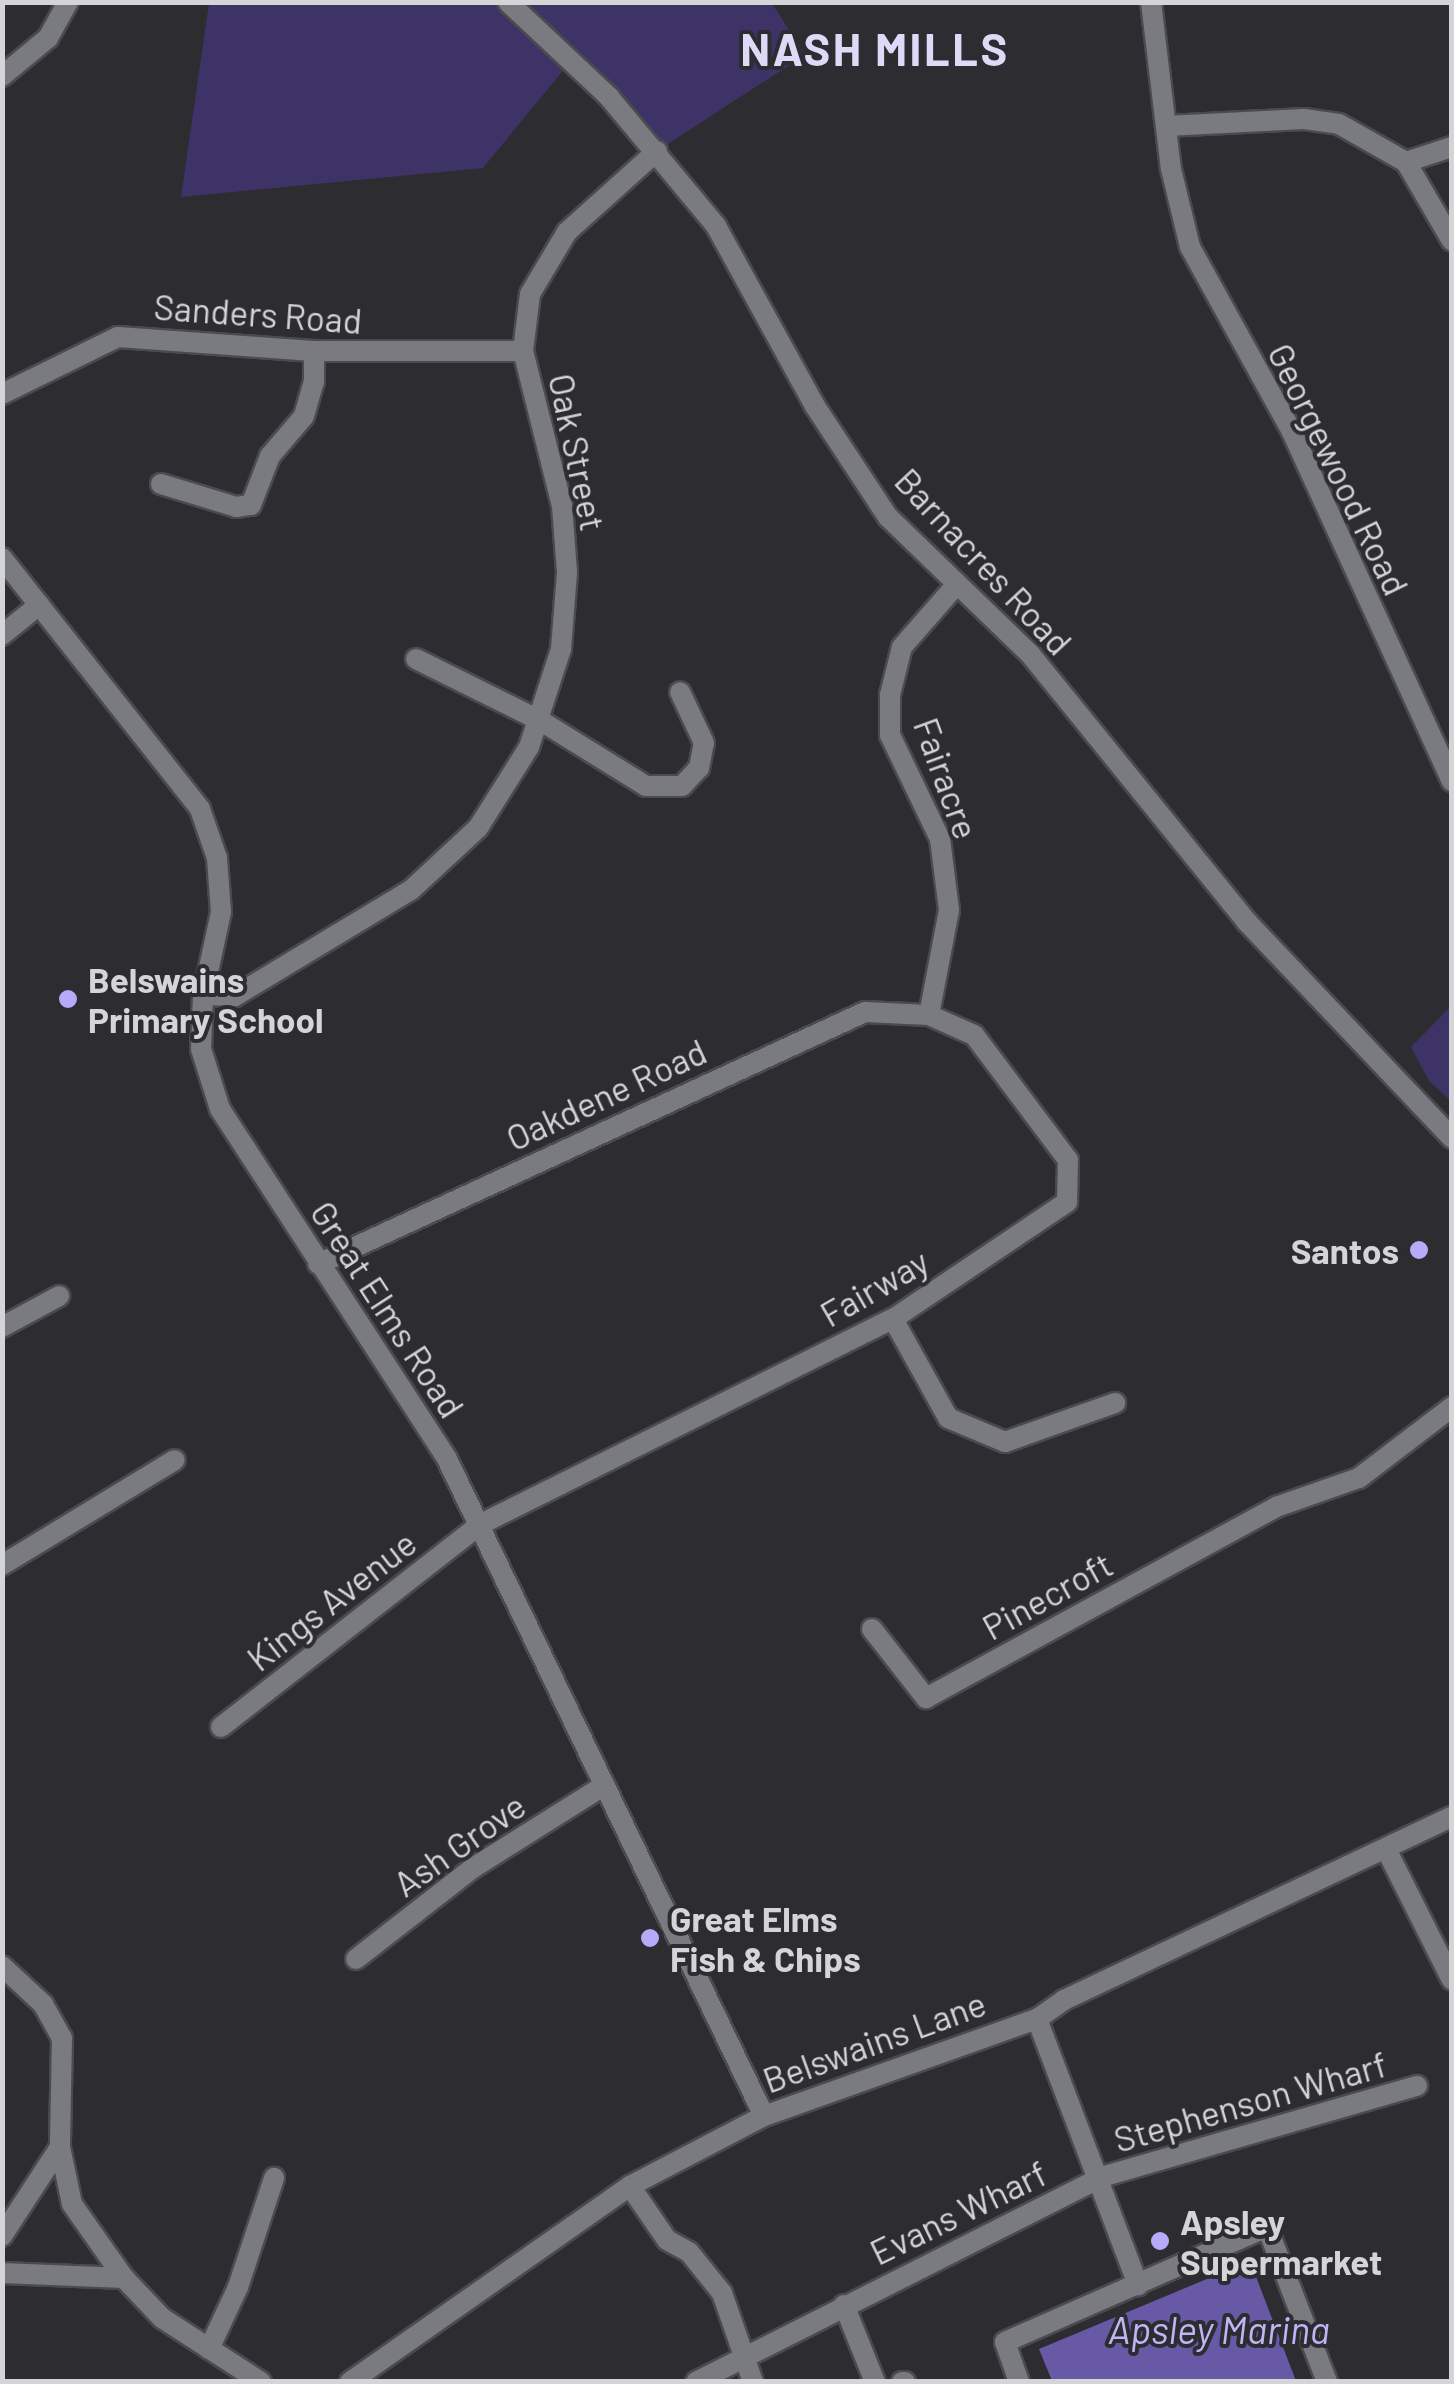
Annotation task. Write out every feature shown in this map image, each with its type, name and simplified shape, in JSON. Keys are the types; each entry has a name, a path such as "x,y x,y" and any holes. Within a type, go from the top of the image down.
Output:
{"street":[{"path":"2,76 48,38 68,2"},
{"name":"Barnacres Road","path":"508,2 657,151 716,226 815,406 888,517 1030,654 1248,922 1452,1138"},
{"name":"Georgewood Road","path":"1151,2 1180,210 1205,283 1292,432 1452,781"},
{"path":"1166,126 1304,119 1339,124 1406,162 1452,242"},
{"path":"1406,162 1452,147"},
{"name":"Oak Street","path":"203,995 236,996 411,890 478,828 541,721 561,649 567,572 562,506 523,351 530,294 567,232 657,151"},
{"name":"Sanders Road","path":"2,394 118,336 314,351 523,351"},
{"path":"162,484 236,507 251,505 270,456 304,416 314,382 314,351"},
{"name":"Great Elms Road","path":"2,558 200,809 216,858 222,912 203,995 201,1050 220,1109 447,1459 764,2116"},
{"name":"Fairacre","path":"929,1015 949,910 940,839 890,735 890,695 902,647 957,584"},
{"path":"2,635 39,606"},
{"path":"416,659 541,721 646,786 682,786 699,768 704,743 680,692"},
{"name":"Oakdene Road","path":"318,1264 865,1012 929,1015"},
{"name":"Fairway","path":"481,1524 893,1319 1067,1202 1068,1160 974,1036 929,1015"},
{"path":"2,1327 59,1296"},
{"path":"893,1319 948,1418 1005,1442 1115,1404"},
{"name":"Pinecroft","path":"872,1628 926,1698 1276,1507 1359,1478 1452,1407"},
{"path":"2,1565 175,1460"},
{"name":"Kings Avenue","path":"221,1727 481,1524"},
{"name":"Ash Grove","path":"356,1960 473,1868 602,1786"},
{"name":"Belswains Lane","path":"350,2382 630,2186 764,2116 1037,2019 1064,2000 1452,1817"},
{"path":"1386,1851 1452,1980"},
{"path":"2,1966 43,2004 62,2038 60,2147 72,2204 124,2278 162,2318 261,2382"},
{"path":"1037,2019 1101,2177 1138,2285"},
{"name":"Stephenson Wharf","path":"1101,2177 1418,2086"},
{"path":"2,2236 60,2147"},
{"name":"Evans Wharf","path":"696,2382 1101,2177"},
{"path":"209,2349 238,2287 274,2178"},
{"path":"630,2186 667,2240 706,2269 722,2293 752,2382"},
{"path":"1019,2382 1005,2342 1267,2227 1327,2382"},
{"path":"2,2273 124,2278"},
{"name":"Evans Wharf","path":"844,2305 875,2382"}],"shaded area":[{"path":"508,2 521,14 536,2 772,3 805,55 657,151 571,61 483,168 181,197 209,3"},
{"path":"1451,1006 1451,1101 1429,1081 1411,1047"}],"water":[{"name":"Apsley Marina","path":"1250,2261 1296,2381 1052,2381 1039,2349"}],"place":[{"name":"Belswains Primary School","path":"68,999"},
{"name":"Santos","path":"1419,1250"},
{"name":"Great Elms Fish & Chips","path":"650,1938"},
{"name":"Apsley Supermarket","path":"1160,2241"}],"district":[{"name":"NASH MILLS","path":"875,49"}]}
